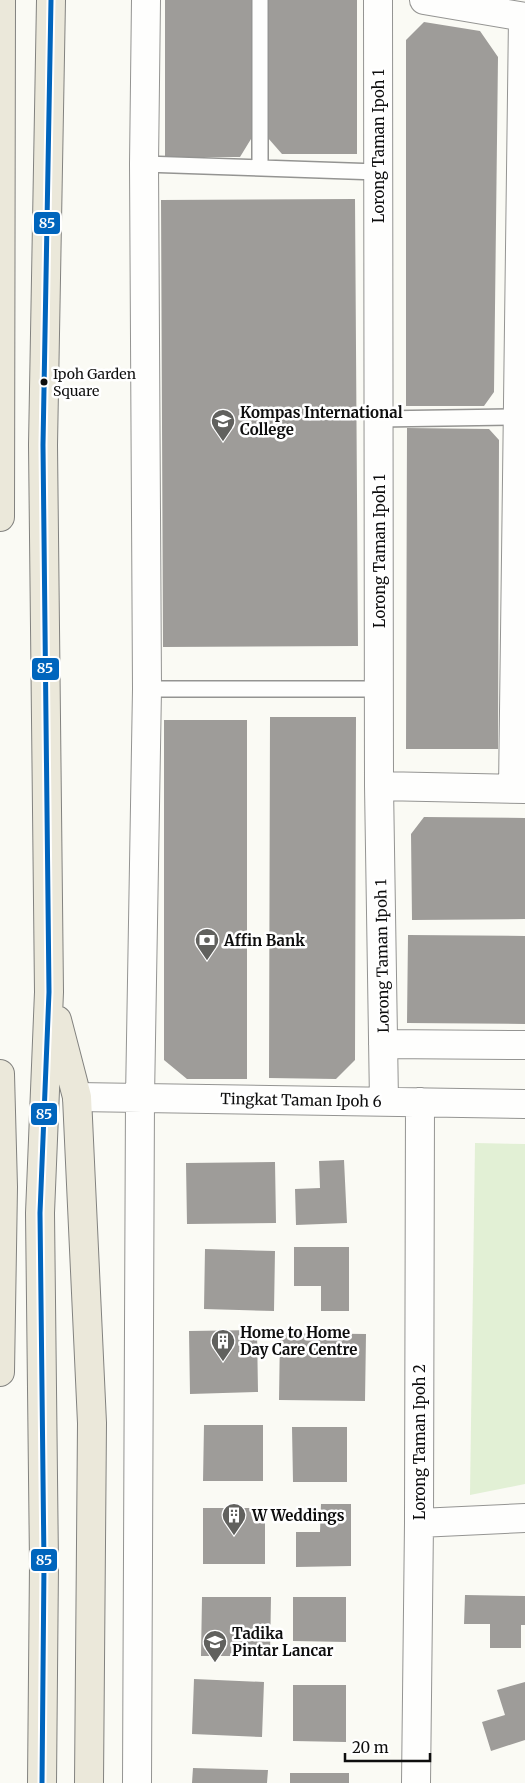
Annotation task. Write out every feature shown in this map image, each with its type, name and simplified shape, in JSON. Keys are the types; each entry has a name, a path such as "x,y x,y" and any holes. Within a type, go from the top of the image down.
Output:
{"main road":[{"path":"0,517 1,0"},
{"path":"42,1783 44,1564 40,1213 50,992 43,445 51,0"},
{"path":"50,992 76,1097 92,1423 89,1783"},
{"path":"0,1074 3,1187 0,1372"}],"street":[{"path":"137,1783 140,1098 147,689 144,164 146,0"},
{"name":"Lorong Taman Ipoh 1","path":"378,0 379,786 384,1101"},
{"path":"379,786 519,789 518,417 524,17 424,0"},
{"path":"383,1044 525,1045"},
{"name":"Tingkat Taman Ipoh 6","path":"76,1097 525,1104"},
{"name":"Lorong Taman Ipoh 2","path":"416,1783 420,1102"},
{"path":"419,1523 525,1518"}],"lane":[{"path":"260,0 260,168"},
{"path":"144,164 378,172"},
{"path":"378,419 518,417"},
{"path":"147,689 379,689"}],"green space":[{"path":"475,1143 525,1144 525,1484 470,1495"}],"building":[{"path":"165,0 251,0 251,139 240,157 165,157"},
{"path":"269,0 357,0 357,154 282,154 268,138"},
{"path":"424,22 480,31 498,57 494,392 484,406 406,406 406,40"},
{"name":"Ipoh Garden Square","path":"355,199 358,646 163,647 161,200"},
{"path":"407,428 489,429 499,440 498,749 406,749"},
{"path":"270,717 356,717 355,1060 336,1079 269,1078"},
{"path":"164,720 247,720 247,1079 187,1079 164,1060"},
{"path":"424,817 525,818 525,919 412,920 411,834"},
{"path":"408,935 525,936 525,1024 407,1023"},
{"path":"344,1160 347,1223 296,1225 295,1189 320,1188 319,1161"},
{"path":"275,1162 276,1223 187,1224 186,1163"},
{"path":"294,1247 349,1247 349,1311 321,1311 321,1286 294,1286"},
{"path":"205,1249 275,1251 274,1311 204,1309"},
{"name":"Home to Home Day Care Centre","path":"257,1330 258,1392 190,1394 189,1331"},
{"path":"280,1333 366,1334 365,1401 279,1400"},
{"path":"204,1425 263,1425 263,1481 203,1481"},
{"path":"292,1427 347,1427 347,1482 293,1482"},
{"path":"321,1504 351,1504 351,1566 296,1567 296,1532 320,1532"},
{"name":"W Weddings","path":"203,1508 265,1508 265,1564 203,1564"},
{"path":"465,1595 525,1596 525,1625 521,1625 521,1648 490,1648 490,1624 464,1624"},
{"path":"202,1597 271,1597 270,1656 201,1656"},
{"path":"293,1597 346,1597 346,1642 293,1641"},
{"path":"194,1679 264,1682 262,1737 192,1734"},
{"path":"525,1682 525,1740 491,1751 482,1722 505,1715 497,1690"},
{"path":"293,1685 346,1685 346,1742 293,1741"},
{"path":"193,1768 268,1770 267,1783 192,1783"},
{"path":"290,1773 349,1773 349,1783 290,1783"}],"transit line":[{"name":"85","path":"42,1783 44,1564 40,1213 49,992 43,445 51,0"}],"place":[{"name":"Ipoh Garden Square","path":"44,382"},
{"name":"Kompas International College","path":"223,442"},
{"name":"Affin Bank","path":"207,961"},
{"name":"Home to Home Day Care Centre","path":"223,1362"},
{"name":"W Weddings","path":"234,1536"},
{"name":"Tadika Pintar Lancar","path":"215,1663"}]}
